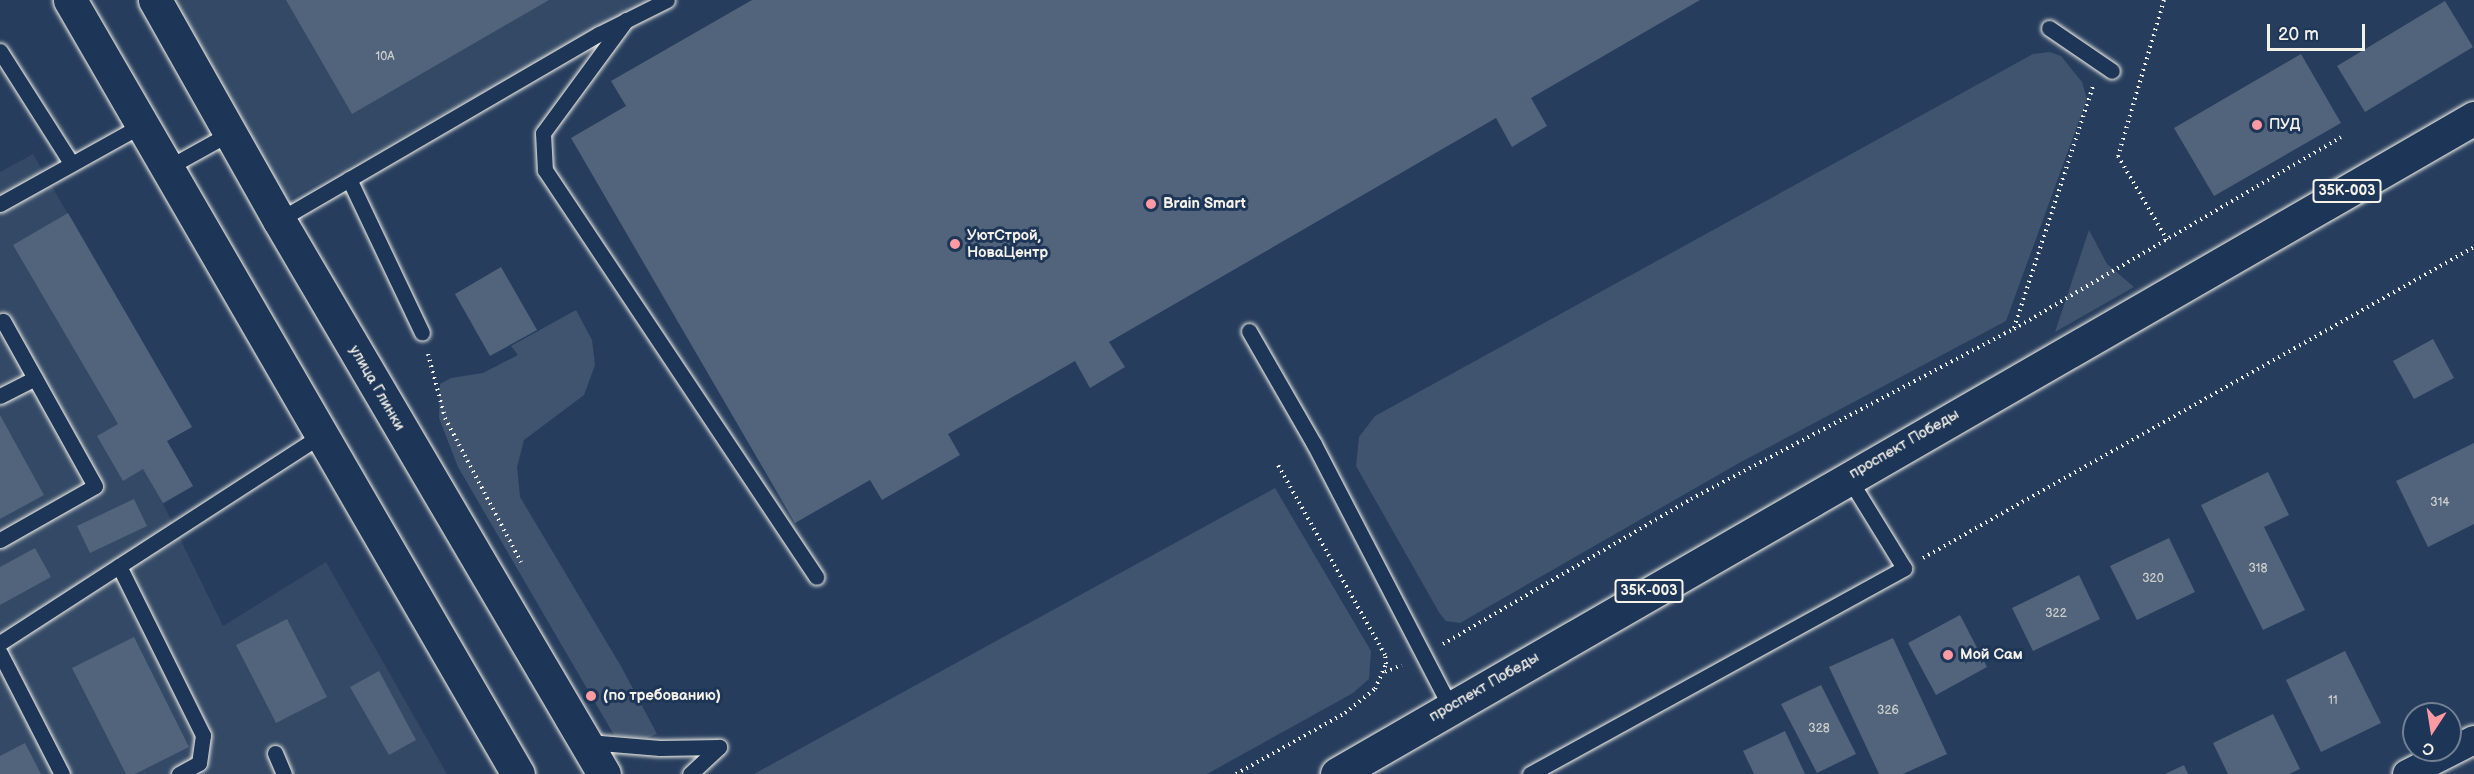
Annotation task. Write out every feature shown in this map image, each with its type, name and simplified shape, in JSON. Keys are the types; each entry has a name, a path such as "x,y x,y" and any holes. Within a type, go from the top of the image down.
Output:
{"main road":[{"path":"70,0 324,434 518,774"},
{"name":"улица Глинки","path":"155,0 279,220 604,774"},
{"name":"проспект Победы","path":"1337,774 1450,706 2474,118"}],"street":[{"path":"2407,774 2474,740"}],"lane":[{"path":"279,220 626,20 667,0"},
{"path":"626,20 543,133 545,170 816,577"},
{"path":"2049,28 2107,67"},
{"path":"0,51 71,163"},
{"path":"0,204 144,124"},
{"path":"169,167 230,133"},
{"path":"349,179 422,333"},
{"path":"0,540 95,486 3,321"},
{"path":"1249,331 1314,444 1426,655 1450,706"},
{"path":"0,396 35,378"},
{"path":"0,643 324,434"},
{"path":"1530,774 1904,568 1848,477"},
{"path":"119,566 203,735 199,764 179,774"},
{"path":"0,654 62,774"},
{"path":"575,727 590,744 719,747 690,774"},
{"path":"275,753 284,774"}],"path":[{"path":"2164,0 2118,156 2167,240"},
{"path":"2014,329 2107,67"},
{"path":"1385,672 1426,655 1691,499 2014,329 2341,137"},
{"path":"1904,568 2474,247"},
{"path":"422,333 445,418 523,566"},
{"path":"1236,774 1345,713 1375,689 1385,672 1385,655 1277,463"}],"shaded area":[{"path":"169,0 650,0 284,202"},
{"path":"2050,52 2061,56 2082,82 2087,99 2006,321 1739,463 1460,623 1446,621 1356,466 1359,437 1375,416 2033,54"},
{"path":"33,154 192,427 167,441 193,486 163,504 223,626 326,562 447,774 0,774 0,172"},
{"path":"2089,230 2107,264 2134,287 2055,332"},
{"path":"576,310 592,340 595,365 584,395 524,440 517,467 520,497 622,668 657,734 647,738 614,735 458,467 439,418 440,384 451,378 483,373 518,355 511,346"},
{"path":"1275,488 1371,651 1369,679 1353,693 1207,774 754,774"}],"building":[{"path":"286,0 549,0 352,114"},
{"name":"УютСтрой, НоваЦентр","path":"752,0 1700,0 1531,98 1547,126 1512,147 1496,118 1109,342 1125,367 1090,388 1075,361 948,434 960,455 882,500 870,480 795,523 571,138 626,106 611,81"},
{"path":"2445,1 2473,47 2365,112 2337,66"},
{"name":"ПУД","path":"2301,54 2341,123 2214,196 2174,128"},
{"path":"68,213 192,427 167,441 193,486 163,503 143,469 123,481 97,436 118,424 13,245"},
{"path":"501,267 537,330 490,356 455,294"},
{"path":"2433,339 2454,378 2414,399 2393,361"},
{"path":"0,415 44,495 0,519"},
{"path":"2474,443 2474,524 2428,547 2396,481"},
{"path":"2268,472 2289,515 2264,527 2305,610 2263,630 2201,505"},
{"path":"134,499 147,526 90,553 77,526"},
{"path":"2169,538 2195,592 2137,620 2110,566"},
{"path":"35,548 51,577 0,605 0,567"},
{"path":"2079,575 2100,619 2033,651 2012,608"},
{"name":"Мой Сам","path":"1960,615 1987,667 1936,695 1908,643"},
{"path":"287,619 327,697 276,723 236,645"},
{"path":"134,637 189,747 135,774 126,774 72,668"},
{"path":"1893,638 1947,754 1903,774 1879,774 1829,667"},
{"path":"2345,651 2381,723 2321,752 2286,680"},
{"path":"379,671 416,740 389,755 350,687"},
{"path":"1821,685 1856,754 1817,773 1781,704"},
{"path":"2273,714 2300,769 2289,774 2228,774 2213,743"},
{"path":"1785,731 1805,774 1754,774 1743,751"},
{"path":"25,743 41,774 0,774 0,756"},
{"path":"2184,765 2188,774 2165,774"}],"place":[{"name":"ПУД","path":"2257,125"},
{"name":"Brain Smart","path":"1151,204"},
{"name":"УютСтрой, НоваЦентр","path":"955,244"},
{"name":"Мой Сам","path":"1948,655"},
{"name":"(по требованию)","path":"591,696"}]}
